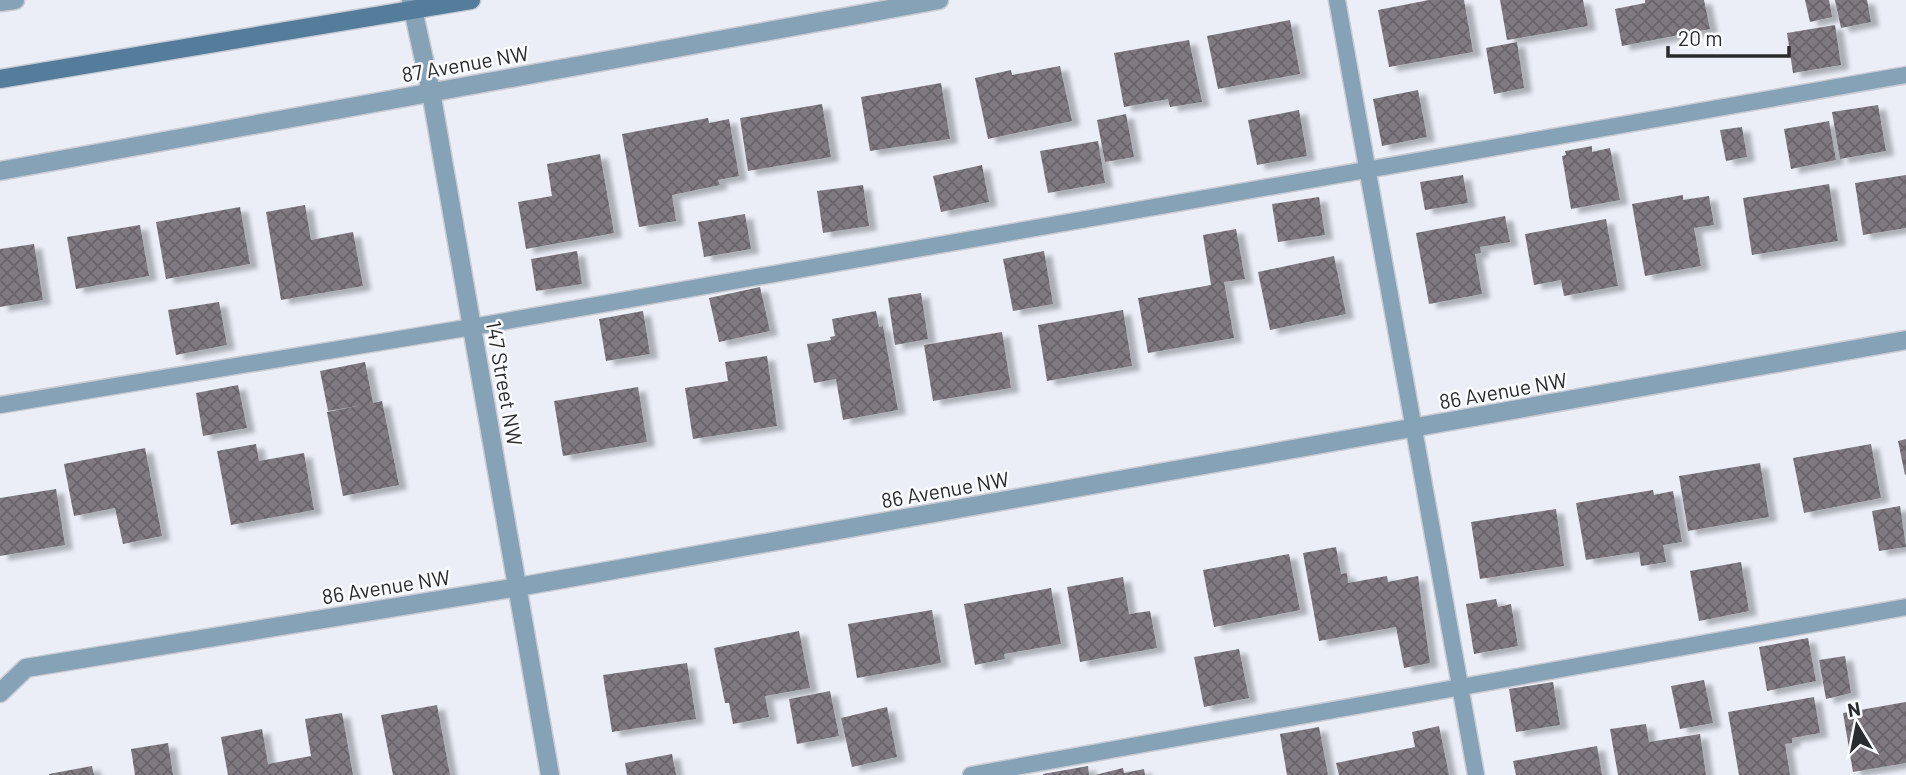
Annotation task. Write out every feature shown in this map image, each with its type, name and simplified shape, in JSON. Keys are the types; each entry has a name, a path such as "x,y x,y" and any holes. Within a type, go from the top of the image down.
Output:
{"main road":[{"path":"0,79 412,5 471,0"}],"street":[{"path":"0,2 15,0"},
{"name":"87 Avenue NW","path":"0,171 939,0"},
{"name":"147 Street NW","path":"412,5 430,92 550,775"},
{"name":"86 Avenue NW","path":"0,693 26,668 518,587 1906,340"}],"lane":[{"path":"1337,0 1476,775"},
{"path":"0,405 472,327 1906,75"},
{"path":"971,775 1906,607"}],"building":[{"path":"1429,0 1464,0 1473,52 1389,67 1378,10"},
{"path":"1500,0 1583,0 1588,26 1507,40"},
{"path":"1645,0 1704,0 1710,29 1622,46 1615,9 1645,3"},
{"path":"1805,0 1829,0 1832,17 1810,22"},
{"path":"1835,0 1867,0 1871,22 1841,28"},
{"path":"1290,20 1300,74 1218,89 1207,36"},
{"path":"1835,25 1841,65 1793,73 1787,33"},
{"path":"1189,40 1202,102 1170,107 1168,99 1124,107 1114,53"},
{"path":"1517,42 1524,88 1494,94 1486,48"},
{"path":"1060,66 1072,121 988,139 975,78 1011,70 1012,75"},
{"path":"941,83 950,139 870,151 861,97"},
{"path":"1418,90 1427,137 1382,146 1373,99"},
{"path":"822,104 831,157 748,171 740,118"},
{"path":"1878,105 1886,151 1840,159 1832,112"},
{"path":"1299,110 1307,156 1257,165 1248,120"},
{"path":"1126,114 1134,157 1105,162 1097,120"},
{"path":"708,118 709,123 729,119 739,176 718,180 720,185 672,195 676,221 639,227 622,134"},
{"path":"1829,121 1836,160 1791,169 1784,129"},
{"path":"1742,127 1747,157 1726,161 1720,130"},
{"path":"1098,141 1105,183 1048,193 1040,151"},
{"path":"1592,146 1592,152 1610,148 1620,200 1571,209 1562,156 1566,155 1565,151"},
{"path":"600,154 614,233 526,249 518,202 552,196 547,164"},
{"path":"982,165 989,202 941,212 933,176"},
{"path":"1463,175 1468,203 1425,210 1420,182"},
{"path":"1906,175 1906,228 1863,235 1855,183"},
{"path":"1829,184 1838,241 1752,255 1743,198"},
{"path":"863,185 869,226 823,233 817,191"},
{"path":"1683,195 1683,200 1709,196 1714,225 1694,228 1701,266 1645,276 1632,204"},
{"path":"1319,197 1325,235 1278,242 1272,204"},
{"path":"305,205 311,240 353,232 363,286 281,300 266,212"},
{"path":"240,207 250,264 166,279 156,222"},
{"path":"745,214 751,249 704,257 698,222"},
{"path":"1505,216 1510,242 1480,247 1481,253 1475,254 1482,294 1429,304 1416,233"},
{"path":"1606,219 1618,286 1564,296 1561,280 1534,285 1525,234"},
{"path":"140,225 149,276 76,289 67,237"},
{"path":"1236,229 1245,279 1224,282 1234,338 1148,353 1138,298 1211,285 1203,235"},
{"path":"34,244 43,300 0,307 0,249"},
{"path":"577,251 582,284 536,291 531,259"},
{"path":"1044,251 1053,304 1013,311 1003,259"},
{"path":"1334,256 1346,314 1270,330 1258,272"},
{"path":"760,287 770,331 719,342 709,298"},
{"path":"921,293 928,339 895,345 888,298"},
{"path":"219,302 227,345 176,355 168,310"},
{"path":"1123,310 1132,366 1047,381 1038,325"},
{"path":"643,311 650,354 606,361 599,319"},
{"path":"876,311 879,327 883,326 898,410 843,420 836,379 814,383 807,344 831,340 830,337 835,336 832,319"},
{"path":"1002,332 1011,388 933,401 924,345"},
{"path":"767,356 777,426 693,439 685,388 728,381 725,362"},
{"path":"365,362 373,403 382,401 399,485 343,496 327,412 363,405 328,411 320,371"},
{"path":"238,385 247,428 203,436 196,393"},
{"path":"638,387 647,442 563,456 554,401"},
{"path":"1906,439 1906,474 1905,475 1898,441"},
{"path":"256,444 259,461 304,453 314,510 231,525 217,451"},
{"path":"1871,444 1881,498 1804,513 1793,458"},
{"path":"145,448 162,536 123,544 115,508 74,516 64,464"},
{"path":"1760,463 1769,517 1688,531 1679,476"},
{"path":"56,489 65,545 0,556 0,498"},
{"path":"1653,490 1654,495 1673,491 1682,542 1663,545 1666,562 1641,566 1639,552 1586,560 1576,503"},
{"path":"1900,506 1906,547 1879,551 1872,511"},
{"path":"1556,509 1564,566 1480,579 1471,522"},
{"path":"1336,547 1341,574 1347,573 1348,583 1387,576 1388,582 1418,576 1430,663 1404,668 1396,627 1319,641 1303,553"},
{"path":"1289,554 1300,610 1214,627 1203,570"},
{"path":"1741,562 1749,611 1699,621 1690,571"},
{"path":"1123,577 1129,614 1150,611 1157,648 1080,662 1067,587"},
{"path":"1051,588 1061,644 1004,654 1005,659 975,665 964,604"},
{"path":"1496,599 1498,607 1511,604 1518,646 1474,654 1466,604"},
{"path":"932,610 941,663 857,678 848,624"},
{"path":"799,631 810,688 765,696 769,717 733,724 729,703 725,703 714,648"},
{"path":"1808,638 1816,681 1767,691 1759,647"},
{"path":"1239,649 1249,698 1204,707 1194,657"},
{"path":"1845,656 1851,693 1826,699 1819,660"},
{"path":"687,663 696,719 612,732 603,675"},
{"path":"1704,680 1713,723 1680,729 1671,686"},
{"path":"1553,682 1560,725 1516,732 1509,689"},
{"path":"830,691 839,736 797,744 789,699"},
{"path":"1814,697 1820,733 1792,738 1792,743 1785,744 1790,775 1739,775 1728,712"},
{"path":"1906,702 1906,763 1853,772 1843,713"},
{"path":"437,705 450,775 393,775 381,715"},
{"path":"887,707 897,757 852,767 841,718"},
{"path":"342,713 353,775 228,775 221,737 262,729 268,764 311,756 305,719"},
{"path":"1646,724 1649,742 1700,734 1706,775 1618,775 1610,729"},
{"path":"1439,726 1449,775 1339,775 1336,763 1415,747 1412,732"},
{"path":"1319,727 1328,775 1287,775 1280,734"},
{"path":"168,743 173,775 135,775 131,749"},
{"path":"1597,746 1602,775 1516,775 1513,761"},
{"path":"672,754 676,775 627,775 625,763"},
{"path":"92,766 94,775 49,775 49,774"},
{"path":"1088,766 1089,775 1043,775 1043,774"},
{"path":"1123,768 1124,773 1144,769 1145,775 1095,775"}]}
